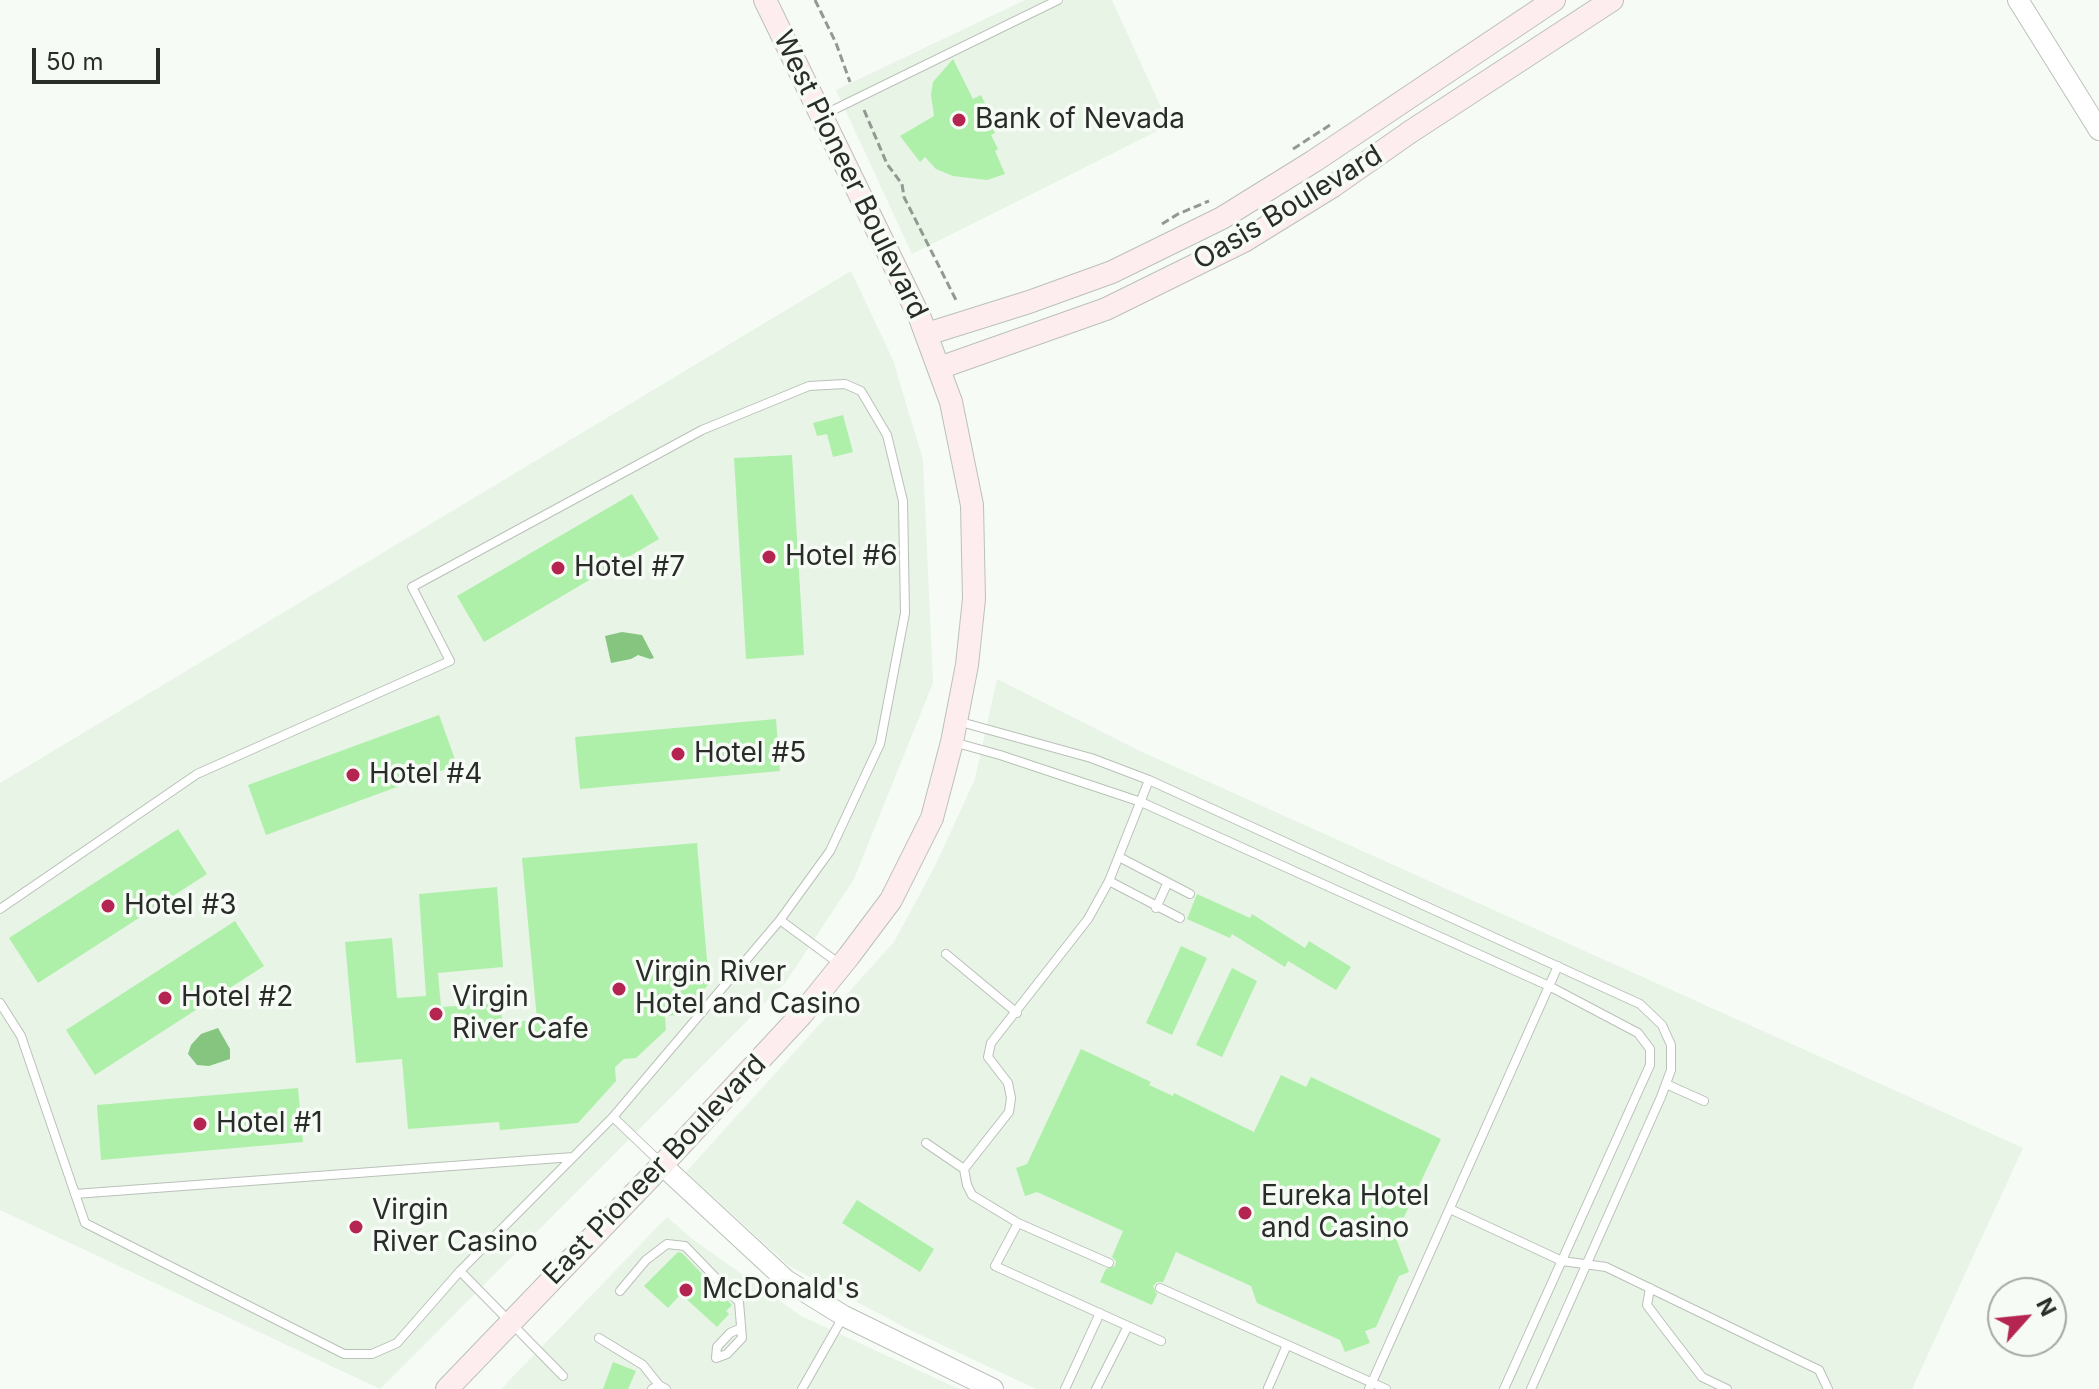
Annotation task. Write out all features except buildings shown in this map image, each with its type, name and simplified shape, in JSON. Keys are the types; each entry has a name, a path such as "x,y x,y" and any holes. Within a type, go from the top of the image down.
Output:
{"main road":[{"name":"West Pioneer Boulevard","path":"765,0 933,351"},
{"name":"Oasis Boulevard","path":"933,351 1015,307 1112,272 1222,218 1282,182 1554,0"},
{"name":"Oasis Boulevard","path":"933,351 1106,309 1244,241 1333,186 1612,0"},
{"name":"East Pioneer Boulevard","path":"447,1389 802,1014 891,900 932,818 967,665 974,599 972,505 951,402 933,351"}],"street":[{"path":"2018,0 2099,130"},
{"path":"662,1165 786,1280 844,1316 993,1389"}],"lane":[{"path":"823,116 1058,0"},
{"path":"0,909 197,774 450,661 412,587 702,430 809,386 845,384 861,391 887,435 903,501 905,613 880,744 830,851 780,920 613,1117 460,1271 397,1343 372,1354 344,1354 85,1223 21,1036 0,1003"},
{"path":"954,731 1091,758 1149,780 1640,1004 1662,1025 1671,1045 1671,1070 1666,1084 1531,1389"},
{"path":"954,731 1000,755 1141,802 1549,986 1638,1033 1650,1049 1650,1065 1504,1389"},
{"path":"964,1169 1009,1112 1011,1098 1008,1083 988,1057 991,1043 1088,919 1109,881 1149,780"},
{"path":"1119,857 1190,894"},
{"path":"1109,881 1180,918"},
{"path":"1156,908 1167,884"},
{"path":"780,920 841,965"},
{"path":"946,954 1017,1013"},
{"path":"1370,1386 1558,966"},
{"path":"1666,1084 1704,1101"},
{"path":"613,1117 662,1165"},
{"path":"926,1143 964,1169 972,1195 1018,1223 1109,1263"},
{"path":"75,1194 573,1157"},
{"path":"1450,1209 1562,1261 1606,1267 1819,1370 1828,1389"},
{"path":"1018,1223 995,1266 1161,1341"},
{"path":"620,1291 646,1260 667,1244 685,1246 739,1302 741,1328 730,1333 717,1347 716,1358"},
{"path":"460,1271 563,1376"},
{"path":"1160,1288 1370,1386 1386,1389"},
{"path":"1650,1288 1647,1305 1702,1377 1727,1389"},
{"path":"1065,1389 1100,1313"},
{"path":"802,1389 844,1316"},
{"path":"1096,1389 1128,1326"},
{"path":"599,1338 643,1365 659,1388"},
{"path":"1268,1388 1287,1345"}],"path":[{"path":"815,0 836,43 850,82"},
{"path":"864,110 876,142 902,184 904,197 960,309"},
{"path":"1292,151 1337,121"},
{"path":"1157,227 1178,214 1217,199"}],"shaded area":[{"path":"1025,0 1112,0 1169,125 912,254 836,90"},
{"path":"851,271 893,360 923,460 933,683 854,879 786,982 380,1389 0,1210 0,783"},
{"path":"622,632 642,635 654,658 638,655 611,663 605,636"},
{"path":"997,679 1140,751 2023,1148 1912,1389 1036,1389 908,1329 789,1266 686,1172 894,942 935,866 975,779"},
{"path":"218,1028 230,1049 230,1059 209,1066 197,1065 188,1054 191,1045 201,1034"},
{"path":"667,1217 695,1241 801,1316 959,1389 501,1389"}],"place":[{"name":"Bank of Nevada","path":"959,120"},
{"name":"Hotel #6","path":"769,557"},
{"name":"Hotel #7","path":"558,568"},
{"name":"Hotel #5","path":"678,754"},
{"name":"Hotel #4","path":"353,775"},
{"name":"Hotel #3","path":"108,906"},
{"name":"Virgin River Hotel and Casino","path":"619,989"},
{"name":"Hotel #2","path":"165,998"},
{"name":"Virgin River Cafe","path":"436,1014"},
{"name":"Hotel #1","path":"200,1124"},
{"name":"Eureka Hotel and Casino","path":"1245,1213"},
{"name":"Virgin River Casino","path":"356,1227"},
{"name":"McDonald's","path":"686,1290"}]}
